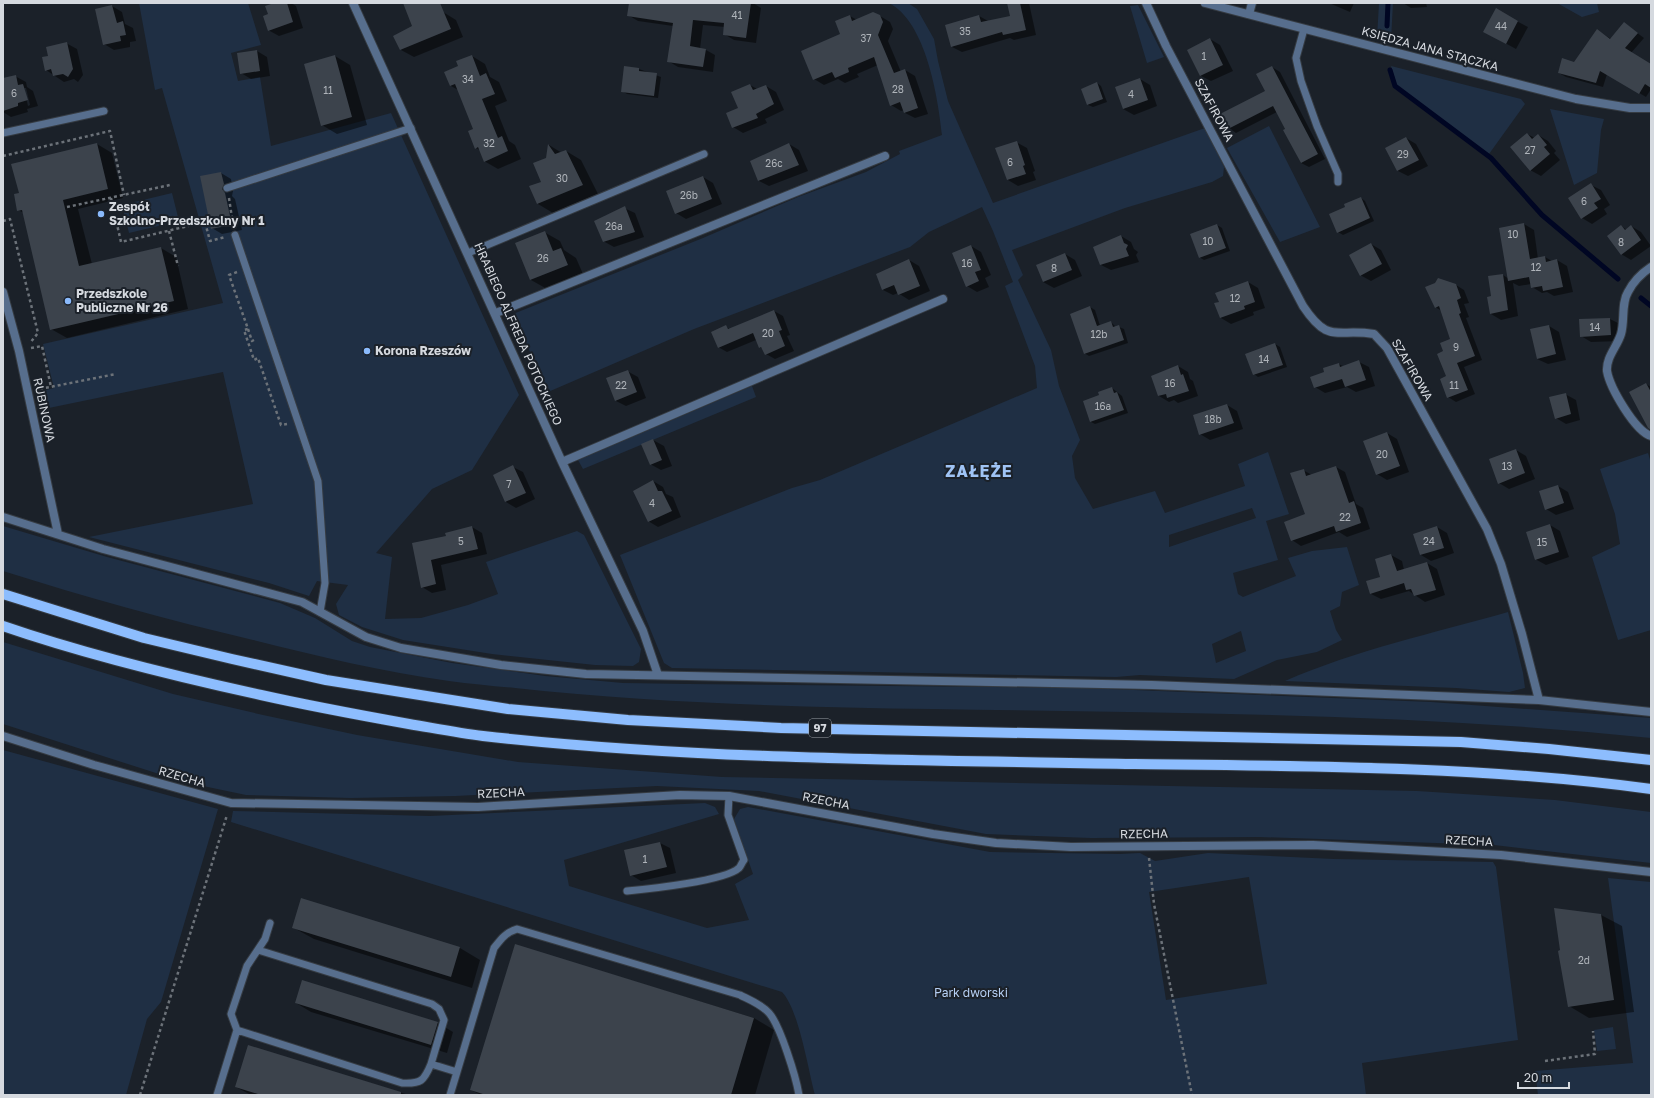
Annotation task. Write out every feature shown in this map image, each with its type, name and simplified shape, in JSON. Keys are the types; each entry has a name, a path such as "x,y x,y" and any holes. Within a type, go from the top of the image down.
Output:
{"main road":[{"name":"97","path":"3,594 144,638 232,659 326,680 508,708 628,720 781,728 1461,742 1549,749 1651,760"},
{"path":"3,626 34,637 226,687 329,710 478,736 590,746 776,757 1363,767 1470,772 1613,784 1651,789"}],"street":[{"name":"HRABIEGO ALFREDA POTOCKIEGO","path":"353,3 496,313 562,462 643,631 658,675"},
{"name":"SZAFIROWA","path":"1146,3 1166,46 1303,306 1313,321 1322,329 1331,333 1374,334 1387,348 1489,534 1501,564 1522,634 1539,700"},
{"name":"KSIĘDZA JANA STĄCZKA","path":"1205,3 1576,99 1630,108 1651,108"},
{"path":"1250,14 1252,3"},
{"path":"496,313 885,156"},
{"path":"1651,267 1634,282 1627,293 1621,335 1609,358 1607,370 1617,395 1625,408 1639,428 1651,436"},
{"name":"RUBINOWA","path":"3,292 27,392 58,534"},
{"path":"562,462 943,299"},
{"path":"3,517 103,549 302,602 366,637 402,648 501,665 586,674 1152,685 1539,700 1651,712"},
{"name":"RZECHA","path":"3,736 94,765 231,803 478,807 680,795 729,796 933,834 996,843 1072,847 1148,845 1313,845 1501,855 1651,872"}],"lane":[{"path":"1304,29 1296,58 1301,81 1317,126 1338,174 1338,182"},
{"path":"3,133 104,111"},
{"path":"228,188 411,128"},
{"path":"468,254 704,154"},
{"path":"235,235 318,481 325,583 320,612"},
{"path":"627,891 676,886 730,873 740,868 744,860 728,815 729,796"},
{"path":"218,1095 237,1030 231,1014 247,966 265,939 270,923"},
{"path":"450,1095 494,948 502,937 510,931 517,929 740,995 758,1004 769,1013 777,1024 799,1095"},
{"path":"237,1030 402,1083 414,1084 425,1078 431,1064 444,1020 439,1009 432,1004 258,950"},
{"path":"431,1064 457,1072"}],"path":[{"path":"3,156 110,131 124,195"},
{"path":"67,207 170,185"},
{"path":"111,198 121,242 204,222 210,241 235,235 228,188"},
{"path":"3,221 10,219 38,333 26,349 42,346 51,387"},
{"path":"169,231 178,266"},
{"path":"246,269 229,275 252,341 254,340"},
{"path":"248,329 244,330 254,360 258,358 282,425 297,420"},
{"path":"27,392 116,374"},
{"path":"140,1095 231,803"},
{"path":"1148,845 1154,904 1192,1095"},
{"path":"1545,1061 1595,1054 1593,1031"}],"green space":[{"path":"139,3 248,3 261,45 231,53 238,81 260,77 271,146 391,113 519,395 472,470 432,489 376,553 392,557 385,619 421,618 468,605 498,594 486,562 577,531 584,535 641,649 639,662 633,666 595,665 492,654 403,640 362,627 339,615 336,604 348,585 317,581 309,596 269,583 89,537 253,504 223,372 44,409 38,392 54,388 43,344 223,303 162,88 155,90"},
{"path":"889,3 908,3 917,9 934,39 948,101 993,203 1205,128 1224,167 1223,176 1212,182 1125,208 1012,250 1023,275 1018,280 1051,350 1059,386 1080,440 1072,456 1075,478 1093,509 1155,491 1165,513 1245,486 1238,464 1268,452 1289,514 1266,521 1278,560 1233,573 1238,594 1243,597 1296,576 1288,558 1312,551 1347,547 1359,585 1342,592 1340,606 1330,611 1336,630 1342,640 1317,652 1277,660 1234,679 1140,675 1116,677 672,668 664,663 620,555 792,488 820,480 1037,388 1035,366 1005,286 1013,282 993,231 982,207 929,232 910,247 694,329 548,392 513,314 703,238 798,197 866,172 900,154 899,151 942,135 937,101 928,62 921,43 912,26 902,13","holes":["1252,508 1256,518 1169,547 1169,535","1241,631 1246,651 1216,663 1212,644"]},
{"path":"1379,3 1393,3 1391,40 1377,38"},
{"path":"1557,3 1597,3 1599,12 1582,17"},
{"path":"1138,5 1164,57 1147,63 1130,6"},
{"path":"1391,66 1521,99 1525,104 1489,154 1397,86"},
{"path":"1550,109 1604,119 1601,130 1597,173 1574,185"},
{"path":"1269,126 1320,227 1280,242 1227,148"},
{"path":"172,193 179,221 129,233 122,205"},
{"path":"752,386 756,397 583,469 578,460"},
{"path":"1648,453 1651,463 1651,630 1618,640 1592,557 1620,544 1615,514 1600,469"},
{"path":"3,526 107,557 280,603 315,618 352,641 370,647 452,663 545,676 623,683 1084,688 1431,702 1651,718 1651,738 1472,723 1382,719 1202,713 881,708 671,701 567,693 457,682 400,673 301,652 127,608 3,571"},
{"path":"1508,612 1523,673 1525,688 1509,692 1456,688 1285,681 1367,651"},
{"path":"3,642 173,694 263,715 357,735 518,762 722,777 1417,791 1555,800 1651,812 1651,863 1494,845 1260,837 1091,838 986,834 759,791 657,786 455,796 351,798 246,795 184,782 3,724"},
{"path":"3,750 218,809 161,1002 147,1019 126,1095 3,1095"},
{"name":"Park dworski","path":"705,803 715,807 719,814 564,860 569,886 707,928 749,920 735,884 753,874 734,819 740,809 748,807 990,852 1140,853 1155,861 1208,853 1334,859 1493,862 1496,867 1518,1040 1362,1063 1366,1095 815,1095 798,1026 788,1001 782,992 231,822 233,811 430,816","holes":["1249,877 1267,984 1166,1000 1149,892"]},
{"path":"1608,878 1651,882 1651,1095 1538,1095 1535,1071 1633,1063"},
{"path":"1613,1027 1616,1049 1597,1051 1594,1030"}],"building":[{"path":"274,3 287,3 293,22 268,31 263,16 268,14 265,6"},
{"path":"403,3 440,3 451,29 400,50 393,36 412,26"},
{"path":"629,3 751,3 746,38 723,35 724,23 693,20 690,46 706,49 703,67 667,62 673,23 627,16"},
{"path":"1007,3 1020,3 1026,30 1003,35 1002,32 951,47 945,25 979,15 981,22 1010,16"},
{"path":"112,5 117,23 123,21 126,35 120,36 121,41 103,45 95,9"},
{"path":"1496,8 1518,21 1506,44 1483,32"},
{"path":"873,12 880,15 883,22 878,35 894,73 905,69 918,108 904,113 900,102 890,106 874,57 848,68 849,72 835,78 832,72 813,80 801,51 840,34 835,21 850,15 852,21"},
{"path":"1624,22 1638,33 1625,48 1651,64 1651,88 1645,84 1639,94 1600,71 1596,83 1558,73 1562,58 1574,62 1597,29 1610,39"},
{"path":"1210,38 1223,65 1200,76 1187,50"},
{"path":"67,42 73,69 68,77 63,74 53,76 51,69 45,71 42,57 48,56 46,47"},
{"path":"257,50 260,71 240,74 237,53"},
{"path":"335,55 352,117 321,126 304,64"},
{"path":"472,55 480,76 486,73 495,94 482,99 498,138 502,136 508,151 484,162 478,147 475,149 468,131 473,129 455,84 450,86 444,72 458,66 456,61"},
{"path":"624,66 639,68 639,71 657,73 654,96 621,92"},
{"path":"1272,66 1318,154 1301,163 1283,130 1285,129 1273,106 1228,129 1220,114 1265,91 1256,74"},
{"path":"16,75 18,85 23,84 28,100 18,103 18,106 3,111 3,78"},
{"path":"1140,78 1148,100 1123,109 1115,87"},
{"path":"1097,82 1103,99 1087,105 1081,89"},
{"path":"750,84 753,90 766,85 774,104 756,114 758,118 732,128 726,113 738,108 731,92"},
{"path":"1527,133 1532,139 1538,134 1547,145 1544,147 1550,154 1530,171 1510,147"},
{"path":"1406,137 1419,160 1397,171 1385,148"},
{"path":"1017,141 1025,165 1023,166 1026,174 1007,180 995,148"},
{"path":"97,143 108,189 63,200 79,266 161,247 174,301 50,330 22,210 17,211 14,194 19,193 11,164"},
{"path":"789,143 799,165 758,181 750,161"},
{"path":"548,144 555,154 566,150 583,185 537,204 529,186 541,182 533,163 546,158"},
{"path":"221,172 224,184 222,189 225,193 232,225 211,229 200,176"},
{"path":"703,176 712,199 675,214 666,191"},
{"path":"1591,183 1601,199 1594,203 1598,208 1581,219 1568,198"},
{"path":"1361,197 1370,218 1337,233 1329,214 1345,207 1344,204"},
{"path":"625,206 635,232 603,242 594,221"},
{"path":"1524,223 1530,259 1545,256 1546,262 1557,259 1563,287 1543,291 1542,286 1531,288 1529,277 1508,281 1499,228"},
{"path":"1217,224 1226,248 1199,258 1190,234"},
{"path":"1621,225 1625,230 1631,225 1641,240 1621,255 1607,236"},
{"path":"545,231 553,251 561,248 568,265 530,280 515,243"},
{"path":"1121,235 1124,243 1128,245 1126,249 1129,256 1100,265 1093,247"},
{"path":"1371,243 1382,264 1360,276 1349,255"},
{"path":"971,245 981,270 975,272 979,281 966,287 952,253"},
{"path":"1065,253 1072,270 1043,282 1036,265"},
{"path":"909,259 920,286 898,295 894,285 882,290 876,274"},
{"path":"1503,274 1508,310 1490,314 1487,297 1491,296 1488,276"},
{"path":"1438,278 1456,284 1461,298 1457,300 1461,313 1459,314 1475,356 1457,363 1468,390 1447,398 1440,379 1446,376 1437,354 1443,351 1440,343 1450,339 1439,306 1435,308 1425,287 1435,283"},
{"path":"1248,281 1255,302 1244,306 1245,309 1220,318 1214,303 1219,302 1215,293"},
{"path":"1090,306 1097,326 1111,321 1113,327 1119,325 1124,340 1084,354 1070,314"},
{"path":"774,310 782,330 779,331 785,346 765,355 761,347 759,348 753,333 718,348 711,332 726,325 728,329"},
{"path":"1610,318 1611,335 1580,337 1579,319"},
{"path":"1549,325 1556,354 1537,359 1530,329"},
{"path":"1275,343 1283,365 1253,375 1245,354"},
{"path":"1359,360 1366,380 1345,387 1342,379 1314,388 1310,377 1324,372 1323,368 1339,363 1340,367"},
{"path":"1178,365 1189,391 1167,398 1166,394 1158,396 1151,376"},
{"path":"628,370 637,392 615,401 606,378"},
{"path":"1646,383 1651,392 1651,430 1648,428 1629,392"},
{"path":"1112,387 1114,393 1117,392 1124,410 1090,422 1083,401 1099,395 1098,392"},
{"path":"1566,393 1571,414 1555,419 1549,397"},
{"path":"1227,404 1234,423 1199,435 1193,415"},
{"path":"1387,432 1400,466 1376,475 1363,441"},
{"path":"653,439 662,460 650,465 641,444"},
{"path":"1516,449 1525,473 1498,484 1489,459"},
{"path":"513,465 526,493 505,502 493,475"},
{"path":"1336,466 1349,503 1354,501 1361,523 1336,532 1334,526 1291,541 1284,522 1305,514 1290,473 1304,469 1306,476"},
{"path":"653,480 658,491 662,491 672,511 648,522 633,491"},
{"path":"1558,485 1564,503 1545,510 1539,491"},
{"path":"1550,524 1559,552 1535,560 1526,532"},
{"path":"472,526 478,549 431,560 436,584 421,588 412,543 446,536 445,533"},
{"path":"1437,526 1444,548 1420,555 1413,534"},
{"path":"1391,554 1397,571 1427,562 1436,590 1414,596 1411,589 1406,590 1404,583 1370,594 1366,581 1380,577 1375,559"},
{"path":"660,842 667,867 630,876 624,850"},
{"path":"301,898 460,947 451,977 292,928"},
{"path":"1554,908 1601,914 1614,1000 1568,1007 1558,951 1560,950"},
{"path":"515,944 754,1018 731,1095 486,1095 470,1090"},
{"path":"302,980 438,1022 431,1045 295,1003"},
{"path":"248,1045 401,1092 401,1095 261,1095 235,1087"}],"waterway":[{"path":"1387,26 1388,3"},
{"path":"1390,70 1395,86 1491,158 1542,215 1618,279"},
{"path":"1641,298 1651,306"}],"place":[{"name":"Zespół Szkolno-Przedszkolny Nr 1","path":"101,214"},
{"name":"Przedszkole Publiczne Nr 26","path":"68,301"},
{"name":"Korona Rzeszów","path":"367,351"}],"district":[{"name":"ZAŁĘŻE","path":"979,471"}]}
